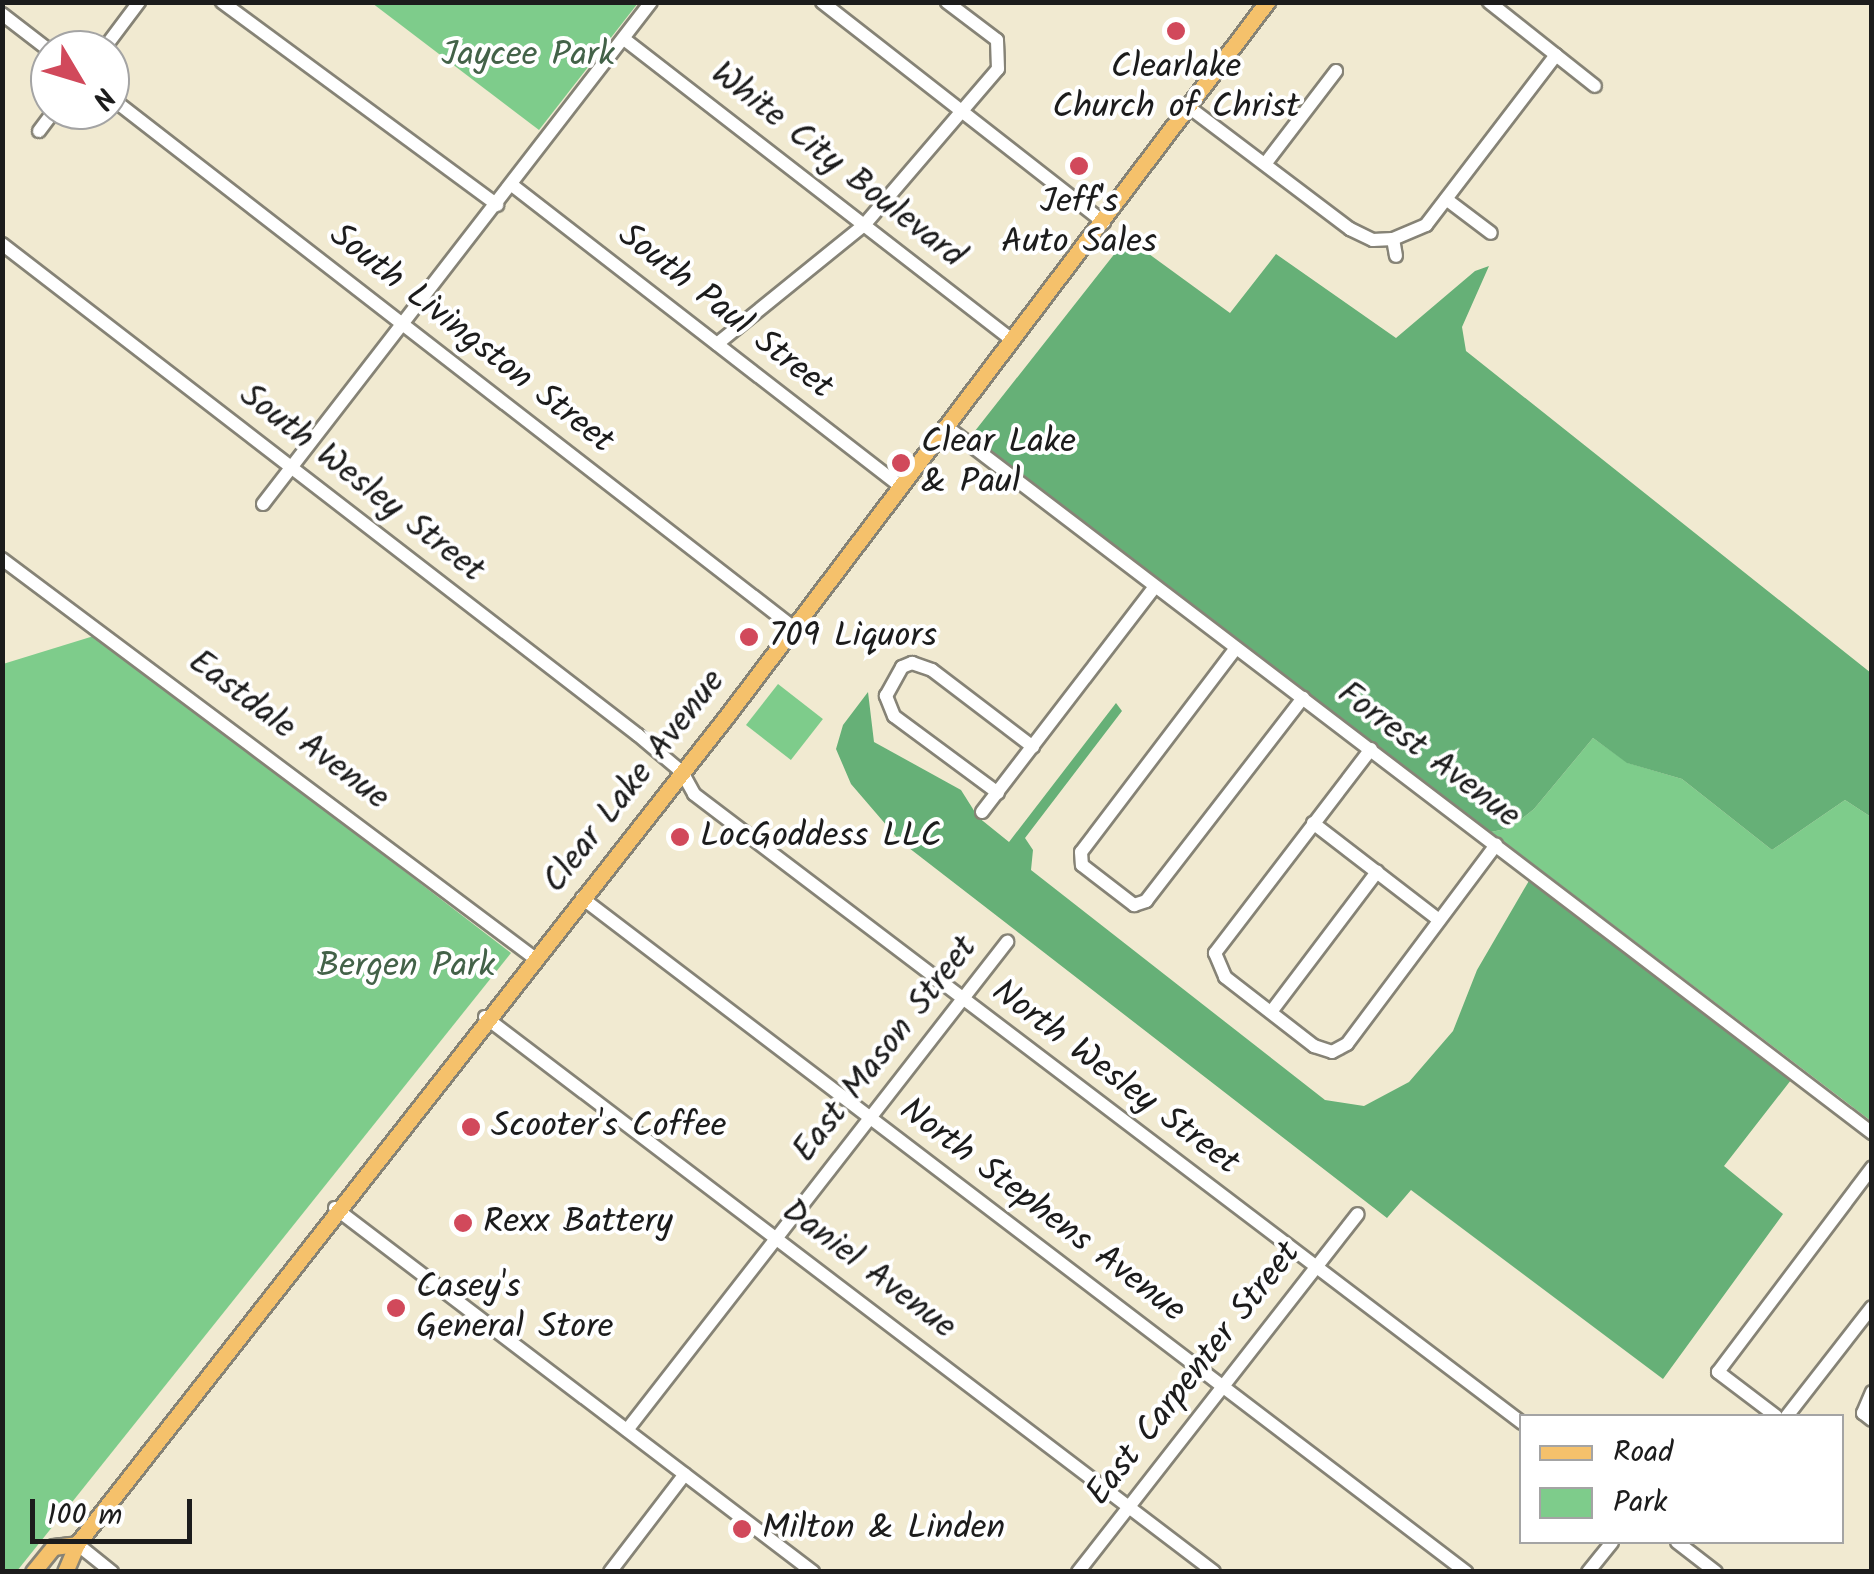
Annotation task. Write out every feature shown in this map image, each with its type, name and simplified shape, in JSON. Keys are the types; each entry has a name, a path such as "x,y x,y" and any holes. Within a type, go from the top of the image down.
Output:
{"main road":[{"name":"Clear Lake Avenue","path":"64,1572 76,1544 335,1208 794,628 1267,2"},
{"name":"Clear Lake Avenue","path":"34,1572 52,1547 76,1544"}],"street":[{"path":"118,30 139,2"},
{"path":"222,2 497,205"},
{"path":"263,504 651,2"},
{"path":"822,2 1104,222"},
{"path":"717,344 865,224 998,69 1001,46 947,2"},
{"path":"1489,2 1595,86"},
{"path":"2,14 30,36"},
{"name":"White City Boulevard","path":"624,40 1013,341"},
{"path":"1190,108 1360,235 1393,239 1426,225 1556,55"},
{"path":"1265,164 1336,70"},
{"name":"South Livingston Street","path":"130,112 794,628"},
{"name":"South Paul Street","path":"512,186 901,487"},
{"path":"1446,199 1492,233"},
{"path":"1393,239 1396,256"},
{"name":"South Wesley Street","path":"2,244 682,772"},
{"name":"Forrest Avenue","path":"947,428 1872,1132"},
{"name":"Eastdale Avenue","path":"2,559 533,957"},
{"path":"982,812 1154,588"},
{"path":"1236,648 1082,852 1082,865 1134,905 1146,901 1303,698"},
{"path":"998,792 894,716 886,696 902,667 912,663 932,670 1033,747"},
{"path":"1371,749 1215,954 1218,970 1270,1012 1323,1051 1339,1050 1496,846"},
{"name":"North Wesley Street","path":"682,772 691,791 1519,1421"},
{"path":"1314,823 1439,920"},
{"path":"1270,1012 1377,872"},
{"name":"North Stephens Avenue","path":"582,898 1466,1572"},
{"name":"East Mason Street","path":"627,1430 1008,942"},
{"name":"Daniel Avenue","path":"485,1017 1214,1572"},
{"path":"1773,1414 1718,1372 1872,1168"},
{"path":"335,1208 813,1572"},
{"name":"East Carpenter Street","path":"1078,1572 1358,1214"},
{"path":"1789,1414 1872,1306"},
{"path":"1872,1392 1863,1413 1872,1420"},
{"path":"610,1572 685,1474"},
{"path":"76,1544 112,1572"},
{"path":"1588,1572 1610,1544"},
{"path":"1680,1544 1716,1572"}],"green space":[{"name":"Jaycee Park","path":"372,3 638,3 539,130"},
{"path":"1127,238 1230,313 1276,254 1396,338 1475,271 1489,266 1462,327 1466,351 1871,673 1871,817 1845,800 1772,850 1682,779 1627,763 1593,738 1534,809 1510,828 1491,832 971,436"},
{"name":"Bergen Park","path":"97,635 511,953 17,1571 3,1572 3,664"},
{"path":"778,684 823,719 791,760 746,725"},
{"path":"868,692 874,742 961,790 978,817 1009,842 1116,703 1122,711 1025,838 1033,850 1031,870 1325,1100 1364,1106 1409,1082 1453,1031 1477,970 1530,879 1791,1080 1724,1166 1783,1214 1663,1379 1411,1190 1387,1218 900,841 851,784 836,749 843,725"},
{"path":"1593,738 1628,763 1682,779 1772,850 1845,800 1871,817 1871,1121 1491,832 1510,828 1534,809"}],"place":[{"name":"Clearlake Church of Christ","path":"1176,31"},
{"name":"Jeff's Auto Sales","path":"1079,166"},
{"name":"Clear Lake & Paul","path":"901,463"},
{"name":"709 Liquors","path":"749,637"},
{"name":"LocGoddess LLC","path":"680,837"},
{"name":"Scooter's Coffee","path":"471,1127"},
{"name":"Rexx Battery","path":"463,1223"},
{"name":"Casey's General Store","path":"396,1308"},
{"name":"Milton & Linden","path":"742,1529"}]}
